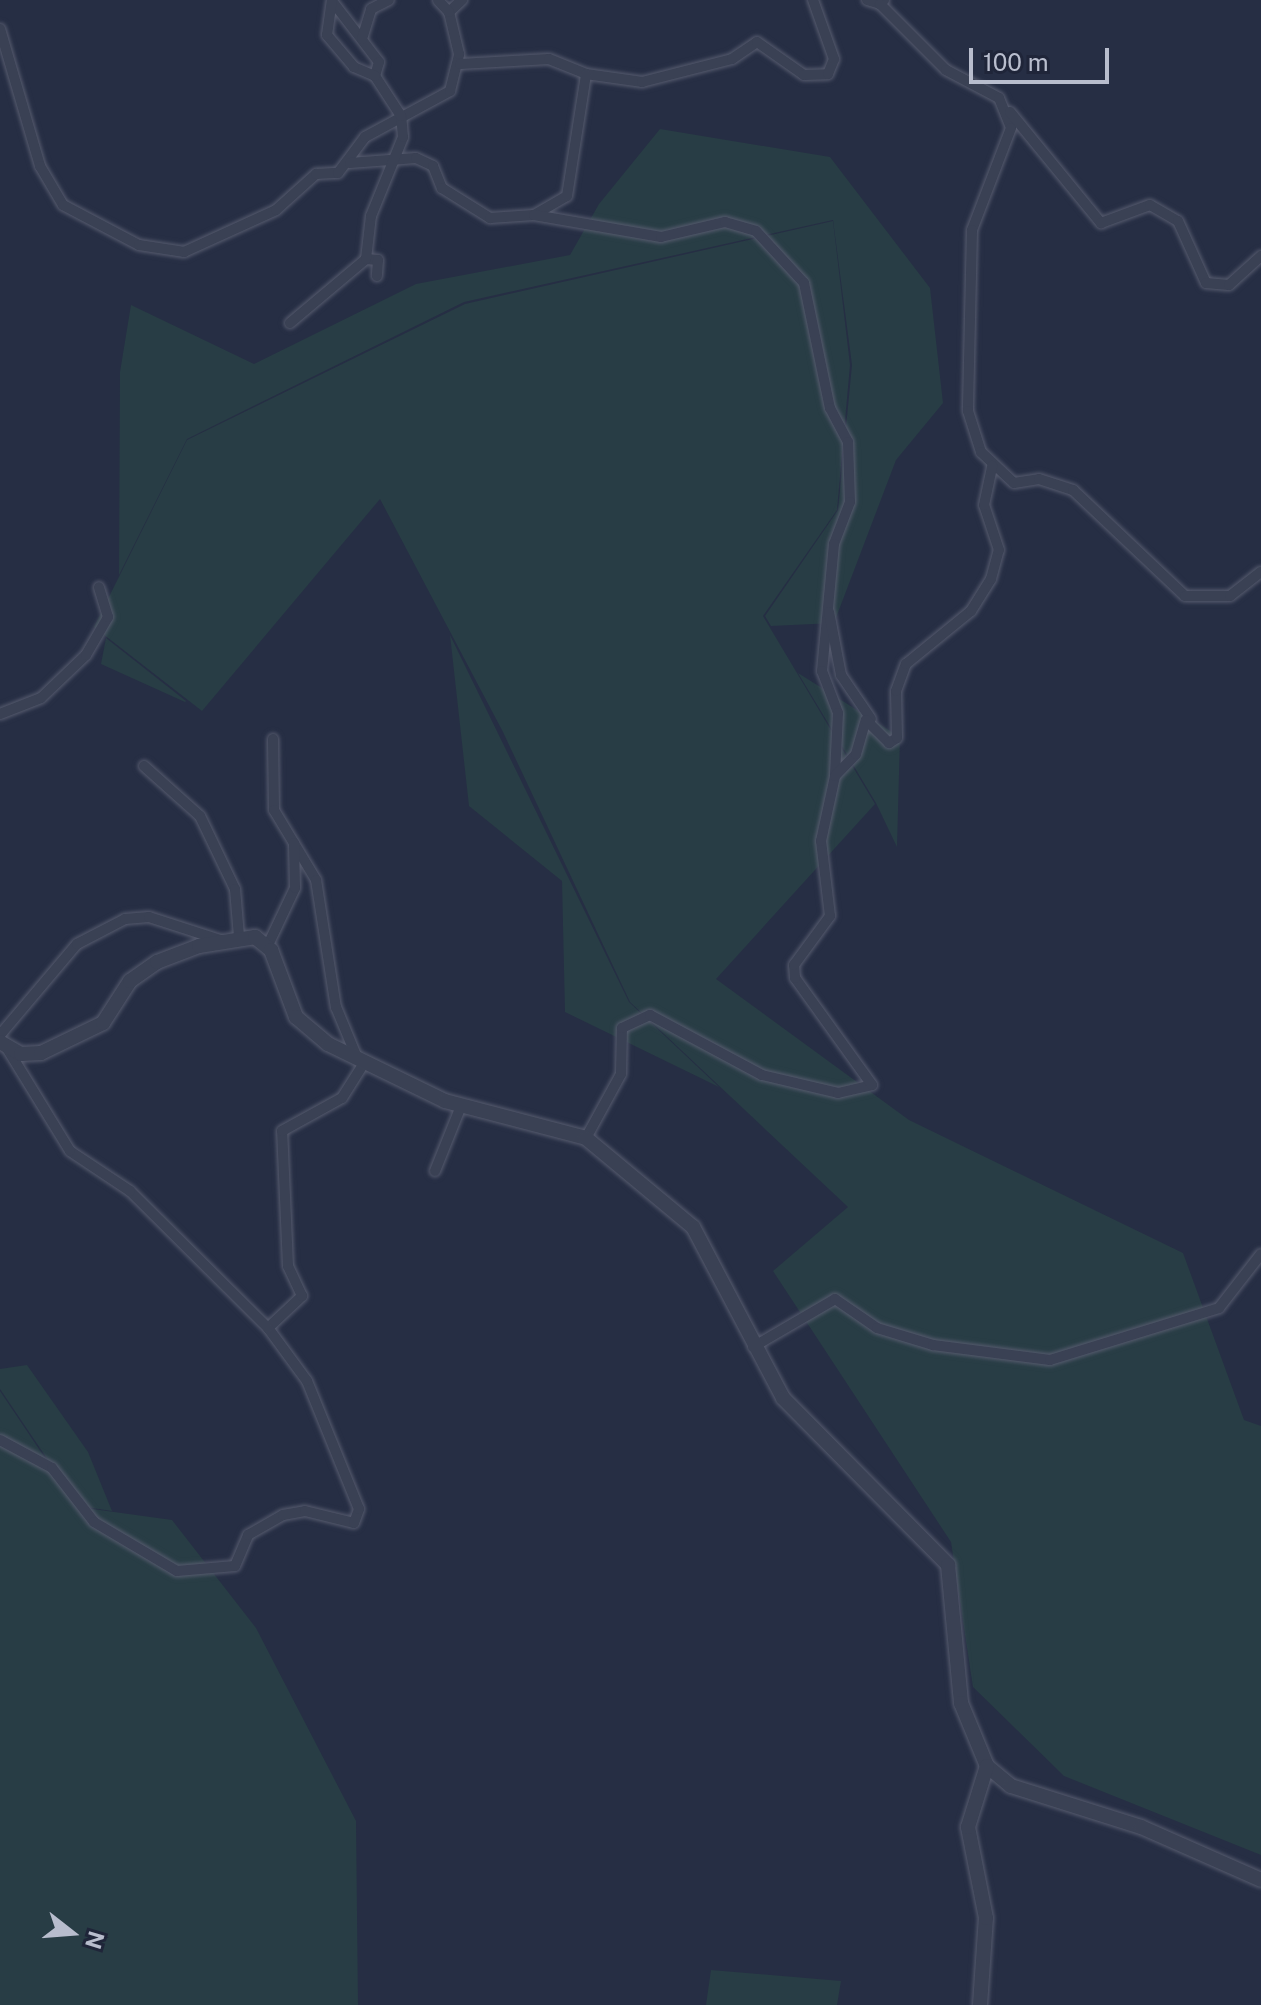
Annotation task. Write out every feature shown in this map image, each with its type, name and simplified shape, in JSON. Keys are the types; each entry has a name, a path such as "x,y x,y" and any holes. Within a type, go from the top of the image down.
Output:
{"street":[{"path":"332,0 379,62 375,76"},
{"path":"290,323 366,259 389,164 403,137 401,116 375,76 354,67 327,35 332,0"},
{"path":"362,39 371,9 389,0"},
{"path":"0,29 40,166 63,205 139,245 184,252 241,230 316,174 338,173 350,163 365,137 450,91 460,64 449,12 438,0"},
{"path":"449,12 462,0"},
{"path":"460,64 549,59 586,74 642,82 678,77 757,42 804,75 828,74 834,59 813,0"},
{"path":"867,0 882,2 946,70 999,98 1101,223 1135,207 1163,209 1187,234 1206,283 1220,288 1261,256"},
{"path":"534,215 567,196 586,74"},
{"path":"999,98 1011,128 972,230 967,352 968,411 992,466 1014,483 1039,479 1073,490 1185,596 1230,596 1261,572"},
{"path":"350,163 389,164 416,158 433,166 442,188 490,218 534,215 661,237 725,222 756,231 804,283 830,408 848,442 850,502 834,544 822,671 838,713 835,776 821,841 830,916 798,954 795,978 872,1085 838,1093 762,1075 650,1015 622,1028 621,1074 586,1138"},
{"path":"366,259 378,260 377,276"},
{"path":"827,608 841,675 889,743 897,738 896,691 906,664 934,648 985,592 999,550 984,505 992,466"},
{"path":"0,714 41,698 86,655 108,617 99,587"},
{"path":"835,776 856,754 862,723 871,719"},
{"path":"273,739 272,804 311,865 327,915 336,1007 361,1061"},
{"path":"144,766 200,816 235,889 239,937"},
{"path":"290,834 299,859 295,888 268,945 296,1017 361,1061 461,1106 586,1138 693,1227 753,1347 803,1423 948,1565 959,1616 961,1703 987,1766 1011,1786 1141,1827 1261,1880"},
{"path":"2,1041 77,944 125,919 149,917 220,940"},
{"path":"2,1041 34,1054 94,1029 135,976 220,940 239,937 268,945"},
{"path":"0,1440 52,1468 94,1522 177,1571 235,1566 248,1535 283,1515 305,1511 354,1523 359,1509 337,1465 324,1415 268,1328 130,1191 70,1151 2,1041"},
{"path":"268,1328 302,1296 288,1266 282,1131 342,1098 361,1061"},
{"path":"435,1171 461,1106"},
{"path":"753,1347 835,1299 877,1328 933,1345 1050,1360 1219,1308 1261,1254"},
{"path":"980,2005 986,1918 968,1827 987,1766"}],"shaded area":[{"path":"660,129 830,157 930,288 943,403 896,460 834,623 771,626 765,616 838,510 852,365 833,220 464,302 187,439 119,575 120,372 131,305 254,364 416,284 570,255 599,204"},
{"path":"833,221 850,365 837,510 763,616 875,804 716,979 909,1120 1183,1253 1244,1420 1261,1426 1261,1855 1064,1776 973,1687 951,1542 773,1271 848,1207 630,1002 503,732 380,499 202,711 94,627 187,440 465,304"},
{"path":"450,635 629,1002 719,1087 565,1012 562,881 469,806"},
{"path":"106,638 186,701 101,664"},
{"path":"798,673 900,737 897,847 876,803"},
{"path":"27,1365 88,1452 112,1511 79,1506 0,1389 0,1369"},
{"path":"0,1391 78,1507 172,1520 256,1628 356,1821 358,2005 0,2005"},
{"path":"711,1970 841,1981 837,2005 706,2005"}]}
